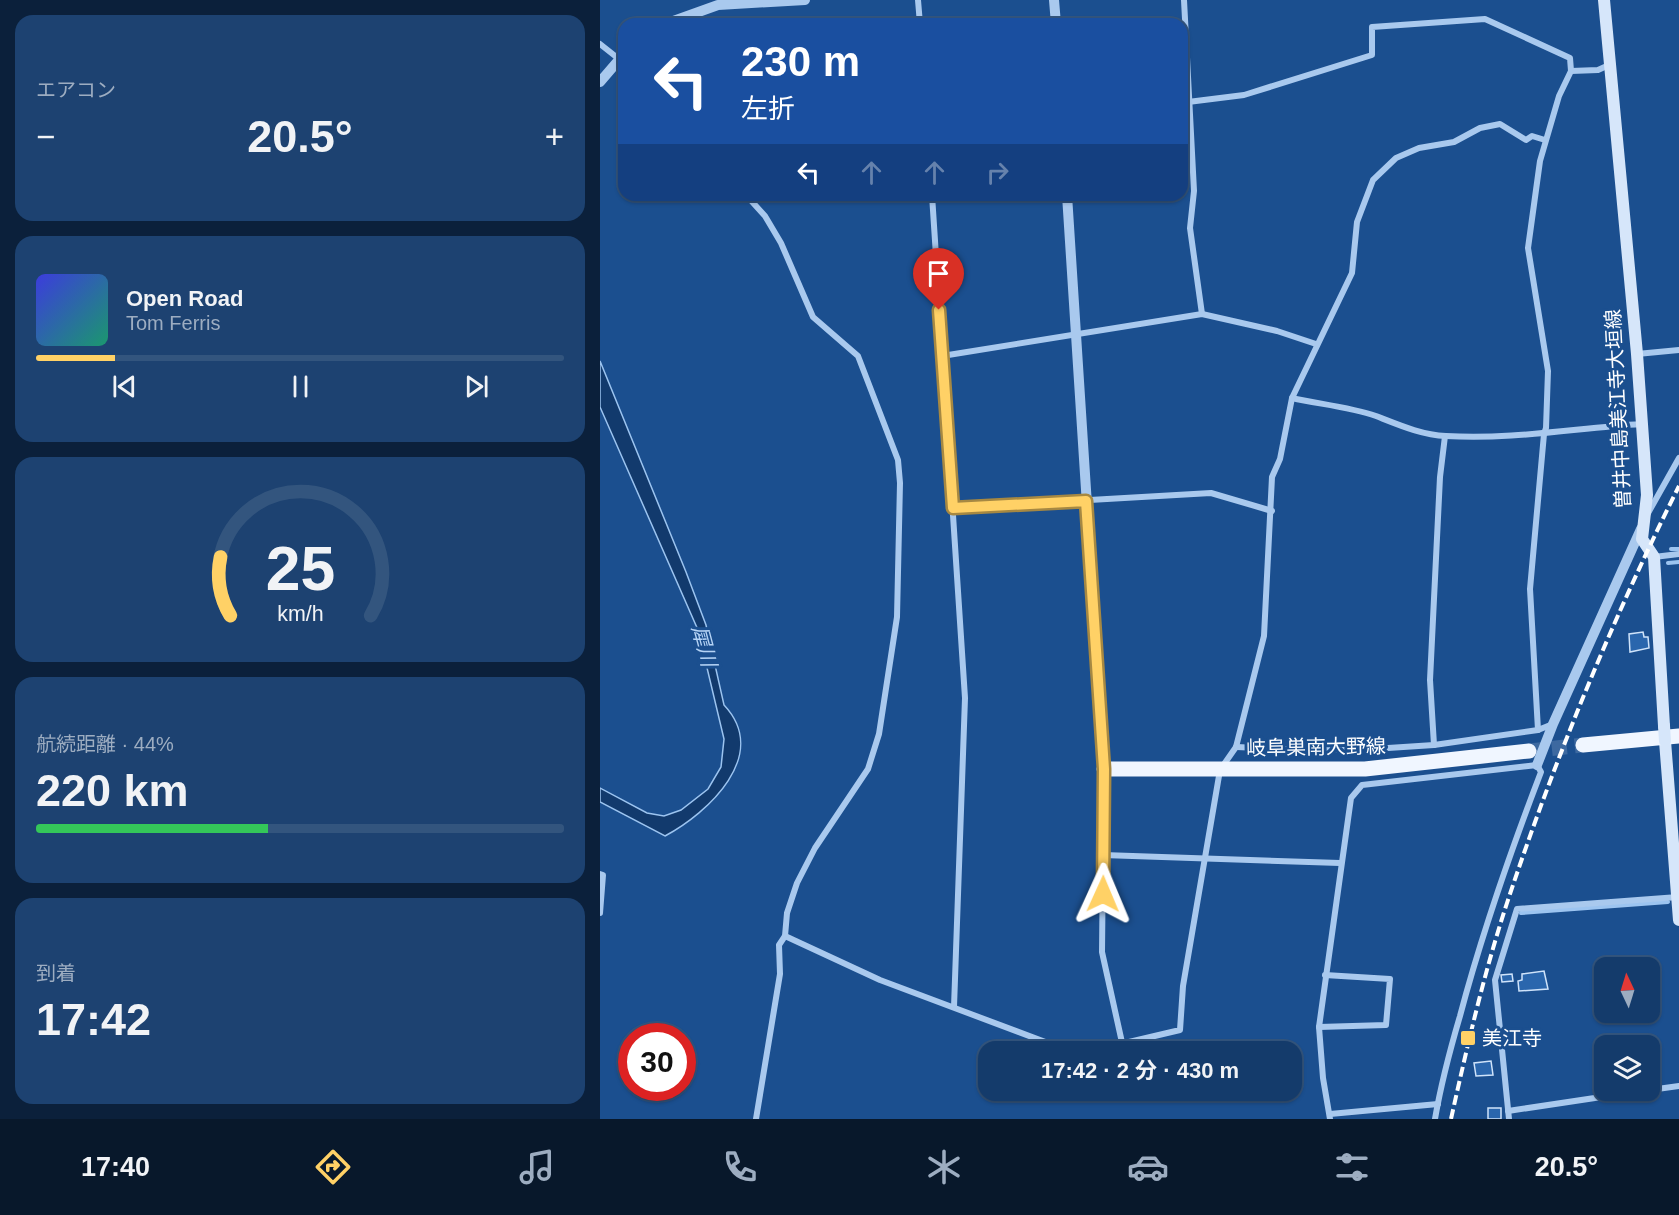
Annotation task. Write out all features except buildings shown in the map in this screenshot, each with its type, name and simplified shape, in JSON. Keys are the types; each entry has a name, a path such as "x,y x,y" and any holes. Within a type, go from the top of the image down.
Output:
{"main road":[{"name":"曽井中島美江寺大垣線","path":"1604,0 1637,354 1647,495 1642,538 1654,557 1664,726 1672,739 1679,920"},
{"path":"1583,745 1672,739"},
{"name":"岐阜巣南大野線","path":"1104,769 1365,769 1529,751"}],"street":[{"path":"678,18 707,4 804,0"},
{"path":"918,0 920,18"},
{"path":"1054,0 1056,18"},
{"path":"1184,0 1185,18"},
{"path":"1202,314 1190,228 1194,191 1188,102 1244,94 1372,54 1372,27 1485,19 1570,58 1571,71 1559,96 1537,174 1528,248 1548,371 1546,428 1530,589 1538,730"},
{"path":"600,44 618,58"},
{"path":"600,82 618,63"},
{"path":"1571,71 1598,70 1609,65"},
{"path":"1133,1041 1180,1030 1183,986 1203,858 1220,770 1236,747 1264,636 1272,477 1280,459 1292,398 1352,273 1357,222 1373,180 1396,158 1419,148 1454,142 1480,128 1500,124 1526,140 1532,136 1545,140"},
{"path":"751,201 765,216 781,243 813,317 858,356 898,460 900,483 897,617 879,734 868,769 815,848 797,883 787,913 785,936 779,945 780,974 756,1119"},
{"path":"932,201 965,698 954,1007"},
{"path":"1067,201 1104,769 1102,952 1122,1041"},
{"path":"942,356 1202,314 1277,331 1316,344"},
{"path":"1637,354 1679,350"},
{"path":"1292,398 1375,416 1411,430 1445,436 1544,434 1582,427 1641,424"},
{"path":"1434,745 1430,680 1440,477 1445,436"},
{"path":"1435,1119 1470,976 1501,875 1541,772 1538,765 1553,724 1637,542 1643,521 1679,458"},
{"path":"953,508 1211,493 1272,511"},
{"path":"1654,557 1679,554"},
{"path":"1236,747 1307,750 1434,745 1538,730 1553,724"},
{"path":"1437,1104 1330,1116 1323,1078 1319,1028 1340,863 1351,798 1362,785 1538,765"},
{"path":"1103,855 1340,863"},
{"path":"600,874 603,875 600,913"},
{"path":"1509,1119 1495,980 1517,909 1678,897"},
{"path":"785,936 880,980 1043,1041"},
{"path":"1319,1028 1386,1025 1390,979 1325,975"},
{"path":"1660,1089 1679,1086"},
{"path":"1508,1111 1594,1098"}],"water":[{"name":"犀川","path":"600,361 706,625 724,705 737,724 741,743 737,762 728,781 715,798 682,826 665,836 600,802 600,788 647,813 664,816 681,810 708,789 721,767 724,739 698,630 600,407"}],"waterway":[{"path":"1671,549 1679,549"},
{"path":"1668,563 1679,562"},
{"path":"1521,913 1668,902"}],"tunnel":[{"path":"1529,751 1583,745"}],"railway":[{"path":"1451,1119 1491,956 1544,797 1585,692 1630,588 1679,486"}],"place":[{"name":"美江寺","path":"1468,1038"}],"route":[{"path":"939,310 953,508 1086,501 1104,769 1103,894"}]}
